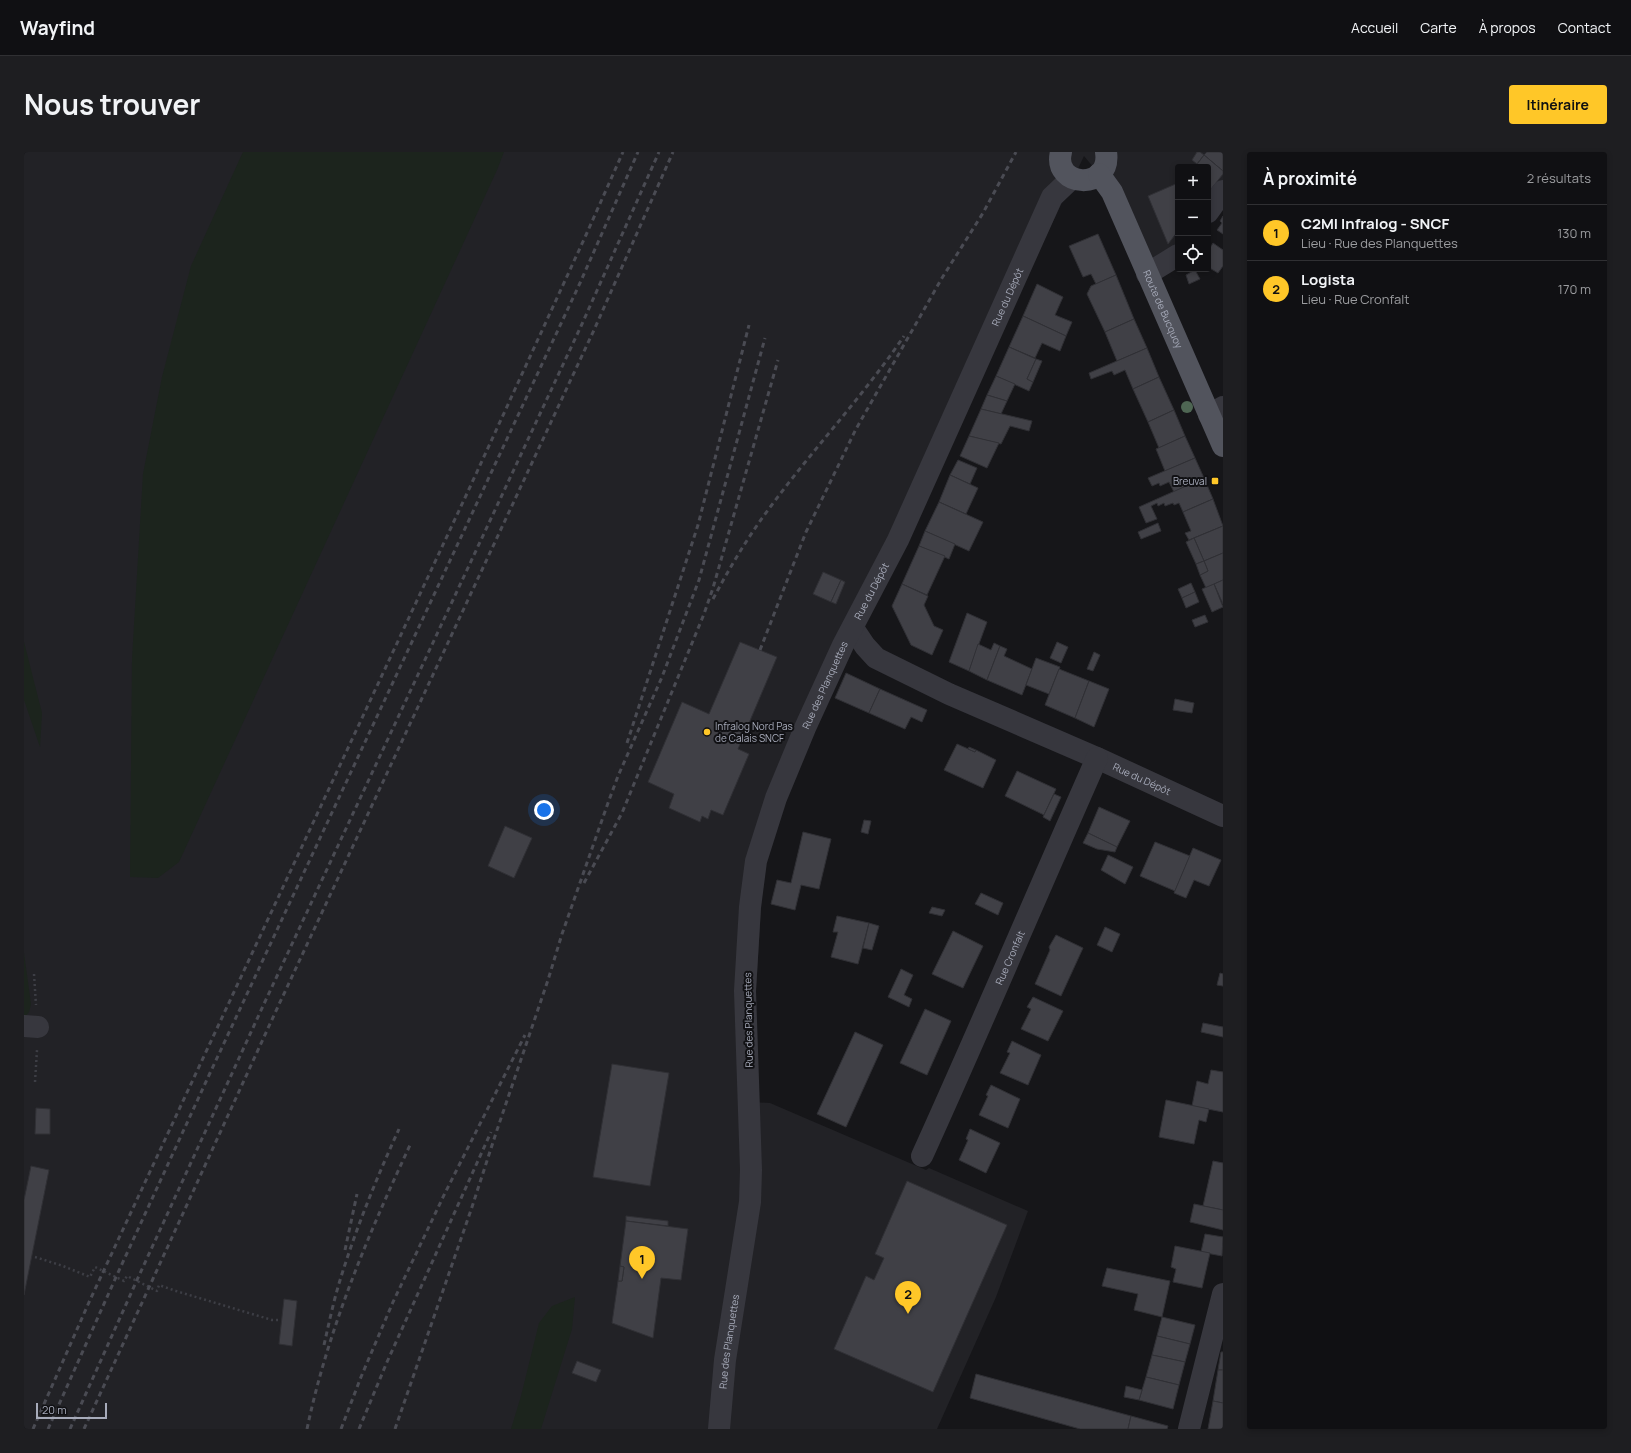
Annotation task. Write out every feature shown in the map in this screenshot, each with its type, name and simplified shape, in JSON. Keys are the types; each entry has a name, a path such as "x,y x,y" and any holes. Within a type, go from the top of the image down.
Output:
{"main road":[{"path":"1061,152 1060,161 1062,168 1072,178 1086,181 1099,174 1106,163 1106,152"},
{"name":"Route de Bucquoy","path":"1099,174 1112,192 1147,274 1216,411 1223,446"}],"street":[{"name":"Rue du Dépôt","path":"1072,178 1052,197 898,540 853,628 865,646 876,658 949,694 1097,758 1223,816"},
{"path":"1211,208 1223,191"},
{"path":"1147,274 1175,257"},
{"name":"Rue des Planquettes","path":"719,1429 725,1360 750,1202 751,1162 745,991 750,907 756,861 776,798 808,721 843,645 853,628"},
{"name":"Rue Cronfalt","path":"922,1156 971,1050 1023,926 1097,758"},
{"path":"1189,1429 1223,1294"}],"path":[{"path":"35,1257 63,1266 90,1278 95,1267 124,1281 127,1276 157,1291 160,1285 272,1320 278,1320"}],"shaded area":[{"path":"24,152 1223,152 1223,191 1211,208 1211,164 1175,164 1175,257 1147,274 1099,174 1084,156 766,829 749,1102 770,1103 926,1170 929,1168 1028,1211 996,1297 937,1429 24,1429"},
{"path":"243,152 504,152 179,862 158,878 130,877 132,659 143,474 162,377 191,266"},
{"path":"24,642 42,713 40,747 24,700"},
{"path":"24,953 31,1004 29,1012 24,1018"},
{"path":"575,1297 572,1329 541,1429 511,1429 521,1396 539,1323 552,1306"}],"building":[{"path":"1197,152 1204,155 1197,164 1192,160"},
{"path":"1207,152 1223,152 1223,171 1204,155"},
{"path":"1204,155 1223,171 1223,174 1211,189 1211,164 1197,164"},
{"path":"1175,184 1175,235 1168,244 1148,196"},
{"path":"1223,216 1223,234 1217,230 1222,223 1220,221"},
{"path":"1098,234 1116,275 1096,284 1091,274 1083,277 1069,246"},
{"path":"1213,243 1223,250 1223,266 1218,273 1211,269 1211,246"},
{"path":"1191,272 1196,272 1200,279 1189,284 1186,275"},
{"path":"1116,275 1134,319 1105,332 1087,294 1091,286"},
{"path":"1037,284 1063,297 1055,315 1072,322 1066,336 1023,316"},
{"path":"1023,316 1066,336 1060,351 1042,343 1035,358 1009,347"},
{"path":"1134,319 1147,348 1117,361 1105,332"},
{"path":"1009,347 1036,359 1027,379 1033,382 1029,391 996,376"},
{"path":"1147,348 1159,377 1133,389 1125,370 1114,375 1112,371 1091,379 1089,373"},
{"path":"1036,359 1042,361 1033,382 1027,379"},
{"path":"996,376 1015,384 1007,401 987,395"},
{"path":"1159,377 1174,410 1148,422 1133,389"},
{"path":"987,395 1007,401 1001,414 981,409"},
{"path":"981,409 1032,421 1029,431 1010,426 1001,444 969,436"},
{"path":"1174,410 1185,436 1159,448 1148,422"},
{"path":"969,436 999,443 987,468 960,456"},
{"path":"1185,436 1195,458 1165,471 1156,449"},
{"path":"1195,458 1204,478 1174,492 1169,482 1160,486 1159,483 1152,486 1148,478"},
{"path":"958,460 977,468 970,484 950,475"},
{"path":"950,475 978,488 966,514 939,502"},
{"path":"1204,478 1213,499 1183,512 1179,503 1174,505 1173,503 1165,506 1164,503 1158,506 1157,503 1151,506 1157,519 1146,523 1139,507"},
{"path":"1213,499 1223,526 1189,540 1185,533 1191,531 1183,512"},
{"path":"939,502 983,522 969,551 925,531"},
{"path":"1158,523 1161,531 1141,539 1138,532"},
{"path":"1223,526 1223,553 1204,561 1194,538"},
{"path":"925,531 955,544 949,559 919,546"},
{"path":"1194,538 1204,561 1196,564 1186,542"},
{"path":"919,546 945,556 927,595 902,584"},
{"path":"1223,553 1223,580 1206,588 1200,575 1208,571 1204,561"},
{"path":"1204,561 1208,571 1200,575 1196,564"},
{"path":"823,572 841,580 831,602 813,594"},
{"path":"841,580 845,582 836,604 831,602"},
{"path":"1223,580 1223,604 1214,584"},
{"path":"1191,583 1195,592 1182,598 1178,589"},
{"path":"902,584 928,596 924,605 934,626 943,630 932,655 911,645 892,606"},
{"path":"1214,584 1223,607 1212,612 1202,589"},
{"path":"1195,592 1199,602 1186,608 1182,598"},
{"path":"967,613 987,622 969,671 949,662"},
{"path":"1205,615 1208,622 1195,627 1192,620"},
{"name":"Infralog Nord Pas de Calais SNCF","path":"740,642 777,657 738,749 749,754 723,815 711,810 708,819 702,816 700,822 669,808 674,794 648,782 682,702 709,714"},
{"path":"1057,642 1068,647 1061,663 1050,658"},
{"path":"994,643 1000,646 987,680 969,671 978,644 991,650"},
{"path":"1000,646 1007,649 1004,656 1032,669 1022,695 987,680"},
{"path":"1094,652 1100,655 1093,671 1087,669"},
{"path":"1036,658 1060,667 1049,694 1026,685"},
{"path":"1059,669 1089,681 1075,718 1045,705"},
{"path":"846,673 880,689 869,713 835,698"},
{"path":"1089,681 1109,689 1094,727 1075,718"},
{"path":"880,689 927,710 922,722 911,717 905,729 869,713"},
{"path":"1175,699 1194,703 1192,713 1173,710"},
{"path":"957,744 975,752 976,750 996,760 983,788 944,770"},
{"path":"969,747 976,750 975,752 968,749"},
{"path":"1017,771 1056,789 1044,815 1005,796"},
{"path":"1054,794 1061,797 1050,821 1043,817"},
{"path":"1099,807 1130,821 1117,847 1088,833"},
{"path":"864,820 871,821 868,834 861,832"},
{"path":"505,826 532,838 514,878 488,866"},
{"path":"803,832 831,839 819,889 801,885 795,910 771,904 777,880 791,883"},
{"path":"1088,833 1117,847 1115,852 1097,849 1083,843"},
{"path":"1155,842 1190,856 1175,891 1140,876"},
{"path":"1193,848 1221,860 1209,886 1194,880 1186,898 1174,893"},
{"path":"1108,855 1133,867 1125,884 1101,870"},
{"path":"981,893 1003,903 998,915 975,904"},
{"path":"932,907 945,910 942,916 929,913"},
{"path":"837,916 869,923 858,964 831,957 838,932 833,932"},
{"path":"869,923 879,926 872,950 863,948"},
{"path":"1105,927 1120,934 1112,952 1097,945"},
{"path":"953,931 983,946 963,988 932,974"},
{"path":"1056,935 1083,948 1061,996 1035,984 1050,950 1049,947"},
{"path":"901,969 913,975 904,995 912,999 909,1007 888,997"},
{"path":"1220,973 1223,974 1223,986 1217,985"},
{"path":"1033,997 1063,1011 1048,1041 1021,1029 1031,1009 1027,1007"},
{"path":"925,1009 951,1021 927,1075 900,1063"},
{"path":"1203,1023 1223,1027 1223,1037 1201,1032"},
{"path":"855,1032 883,1045 846,1127 817,1114"},
{"path":"1012,1041 1041,1055 1028,1085 1000,1073 1010,1053 1007,1052"},
{"path":"612,1064 669,1073 650,1186 593,1177"},
{"path":"1211,1070 1223,1072 1223,1112 1192,1106 1197,1081 1208,1084"},
{"path":"991,1085 1020,1099 1008,1128 979,1115 988,1096 986,1095"},
{"path":"1166,1100 1209,1109 1206,1122 1199,1120 1194,1144 1159,1137"},
{"path":"36,1108 50,1109 50,1134 35,1134"},
{"path":"970,1129 1000,1143 986,1173 959,1160 968,1140 966,1139"},
{"path":"1213,1161 1223,1163 1223,1210 1203,1206"},
{"path":"31,1166 49,1170 24,1295 24,1200"},
{"path":"907,1181 1007,1225 933,1392 834,1349 866,1276 874,1280 884,1258 875,1254"},
{"path":"1194,1204 1223,1210 1223,1230 1190,1222"},
{"path":"626,1216 668,1221 668,1226 626,1221"},
{"path":"626,1221 688,1229 681,1280 661,1278 653,1338 612,1323 618,1281 622,1281 624,1267 620,1266"},
{"path":"1205,1234 1223,1237 1222,1256 1201,1252"},
{"path":"1175,1246 1210,1253 1202,1288 1173,1282 1176,1269 1171,1267"},
{"path":"620,1266 624,1267 622,1281 618,1281"},
{"path":"1107,1268 1170,1281 1162,1317 1134,1310 1138,1294 1102,1286"},
{"path":"284,1299 297,1301 292,1346 279,1344"},
{"path":"1162,1317 1195,1325 1190,1344 1157,1336"},
{"path":"1157,1336 1190,1344 1185,1362 1152,1355"},
{"path":"1221,1352 1223,1352 1223,1370 1218,1370"},
{"path":"1152,1355 1185,1362 1179,1385 1146,1377"},
{"path":"577,1361 601,1370 596,1382 572,1373"},
{"path":"1218,1370 1223,1370 1223,1403 1213,1401"},
{"path":"976,1374 1131,1416 1128,1429 1080,1429 970,1398"},
{"path":"1146,1377 1179,1385 1173,1409 1139,1400"},
{"path":"1126,1386 1142,1390 1139,1400 1124,1397"},
{"path":"1213,1401 1223,1403 1223,1429 1208,1429"},
{"path":"1131,1416 1168,1426 1167,1429 1128,1429"}],"railway":[{"path":"33,1429 90,1300 470,487 623,152"},
{"path":"48,1429 210,1073 580,283 638,152"},
{"path":"70,1429 263,1006 582,324 659,152"},
{"path":"84,1429 275,1013 594,330 673,152"},
{"path":"760,650 806,532 856,429 942,278 983,213 1016,152"},
{"path":"627,743 698,525 749,325"},
{"path":"713,599 740,551 755,528 787,484 889,358 904,336"},
{"path":"395,1429 472,1207 562,934 608,803 618,776 662,677 699,580 765,338"},
{"path":"584,883 622,813 704,614 713,588 778,360"},
{"path":"341,1429 393,1302 445,1193 525,1035"},
{"path":"324,1345 338,1285 375,1183 399,1129"},
{"path":"359,1429 387,1362 491,1132"},
{"path":"307,1429 326,1355 351,1283 380,1212 411,1143"},
{"path":"345,1250 357,1194"}],"place":[{"name":"Breuval","path":"1215,481"},
{"name":"Infralog Nord Pas de Calais SNCF","path":"707,732"},
{"name":"C2MI Infralog - SNCF","path":"642,1279"},
{"name":"Logista","path":"908,1314"}]}
